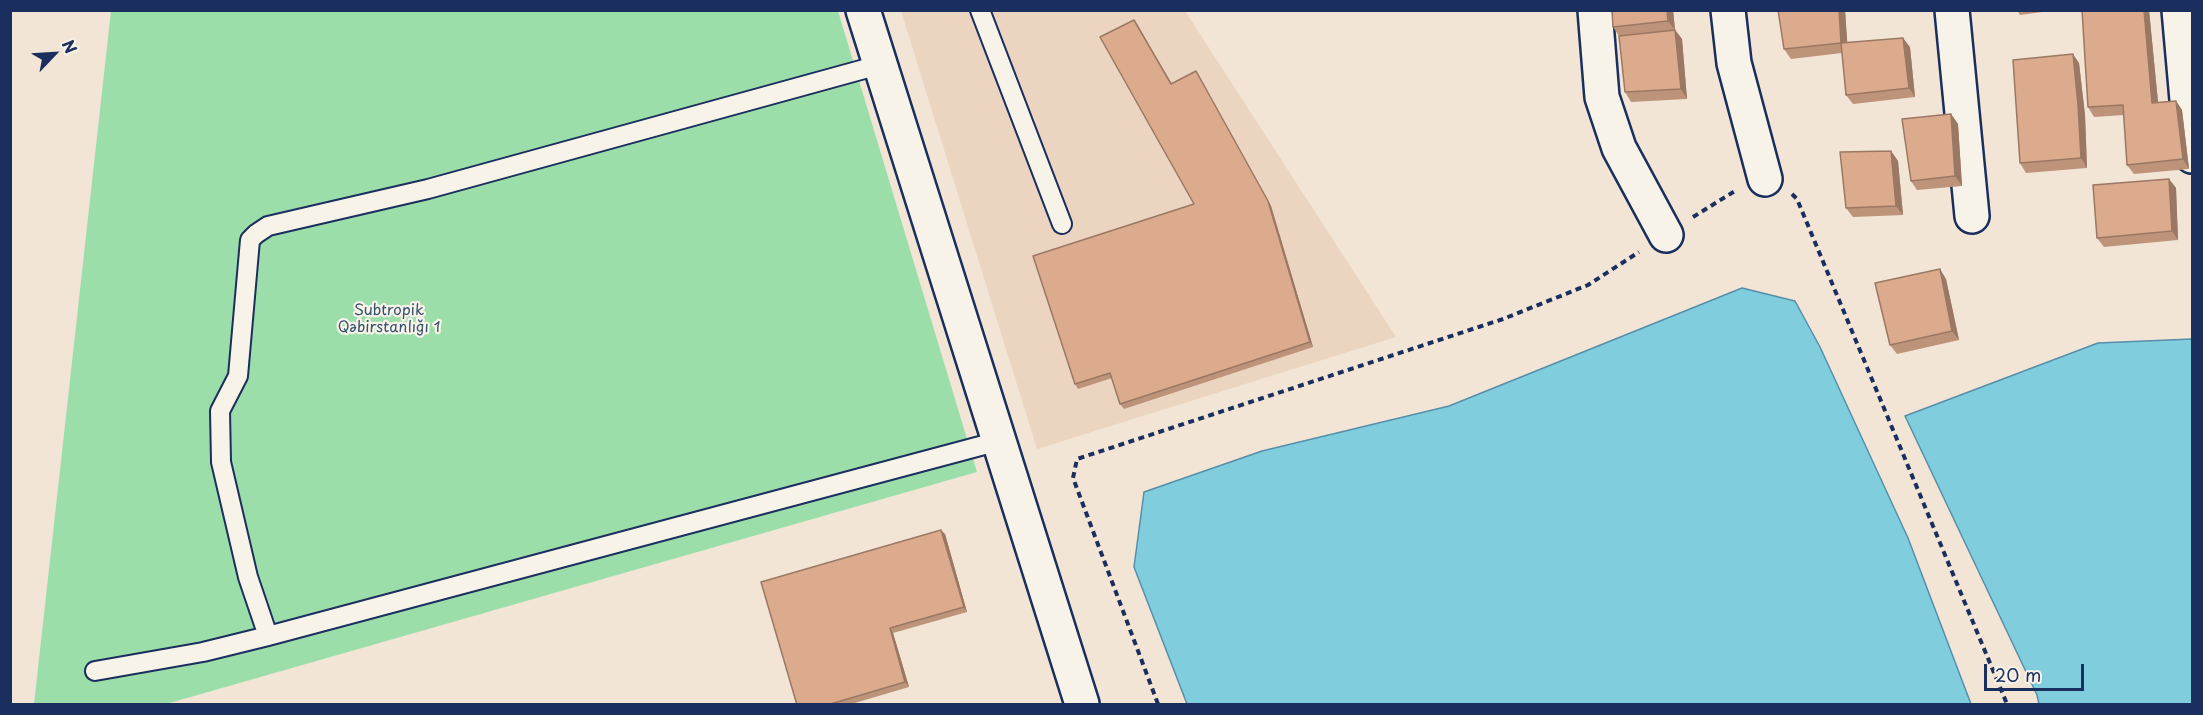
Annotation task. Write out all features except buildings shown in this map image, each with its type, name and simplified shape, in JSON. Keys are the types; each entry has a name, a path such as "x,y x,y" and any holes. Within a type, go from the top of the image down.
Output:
{"street":[{"path":"863,10 1082,705"},
{"path":"1595,10 1602,97 1618,148 1666,235"},
{"path":"1728,10 1734,63 1765,179"},
{"path":"1952,10 1972,216"},
{"path":"2179,10 2193,156"}],"lane":[{"path":"980,10 1062,224"},
{"path":"268,636 248,577 221,462 220,411 238,376 250,240 255,234 268,226 428,189 879,65"},
{"path":"95,671 203,652 268,636 999,441"}],"path":[{"path":"1158,705 1073,478 1077,459 1503,320 1588,285 1728,194 1765,179 1781,183 1797,199 2007,705"}],"shaded area":[{"path":"901,11 1185,11 1396,337 1037,449"}],"green space":[{"name":"Subtropik Qəbirstanlığı 1","path":"111,11 838,11 977,472 166,704 34,704"}],"water":[{"path":"1742,288 1795,301 1820,347 1908,538 1971,704 1187,704 1134,567 1144,492 1262,451 1449,406"},
{"path":"2192,339 2192,704 2039,704 2037,695 1905,416 2098,343"}]}
